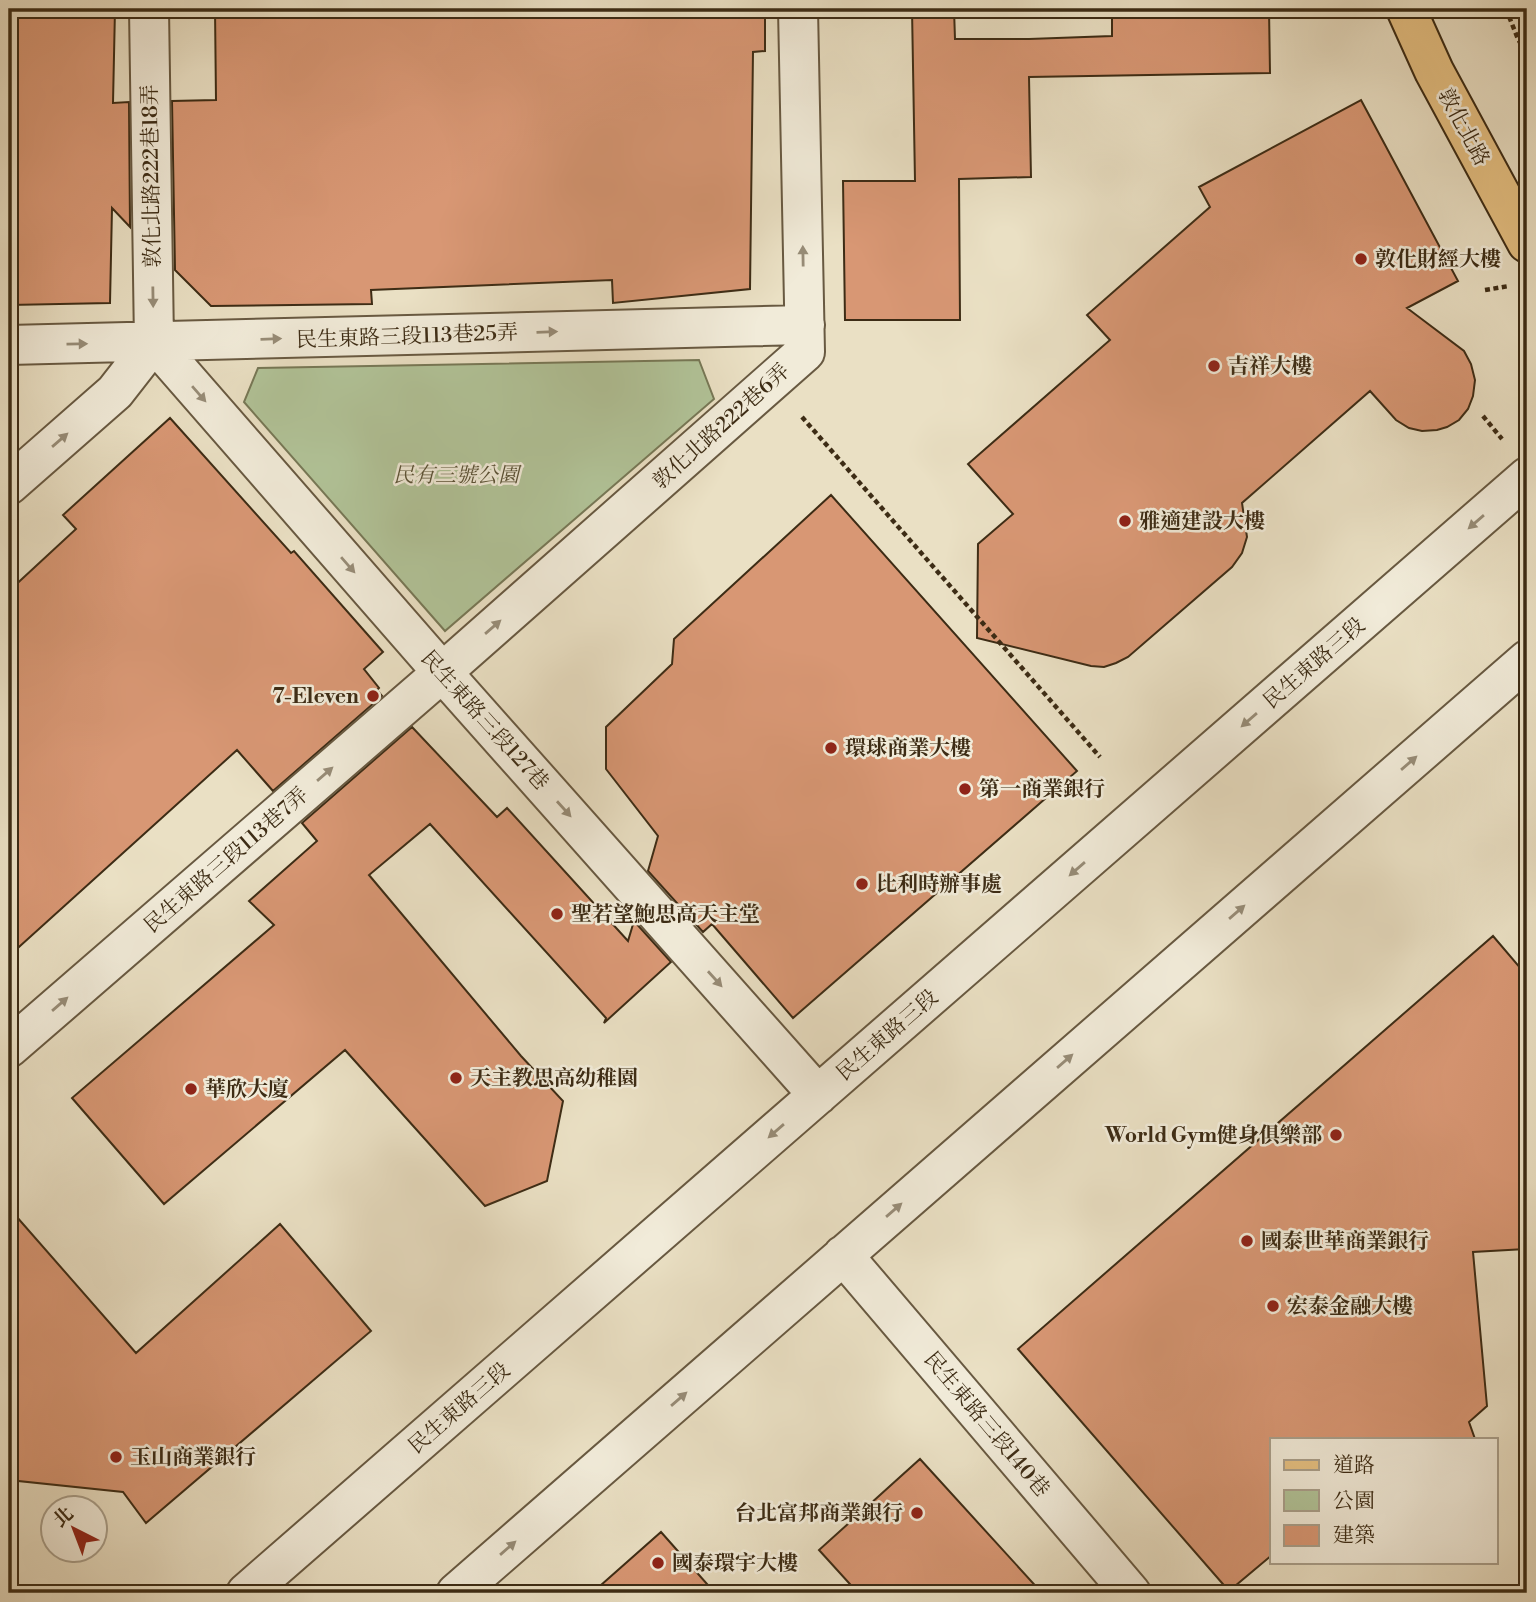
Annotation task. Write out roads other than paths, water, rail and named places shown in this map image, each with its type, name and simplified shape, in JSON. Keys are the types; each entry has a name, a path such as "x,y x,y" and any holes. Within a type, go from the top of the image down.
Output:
{"main road":[{"name":"敦化北路","path":"1406,9 1434,71 1527,243"}],"street":[{"name":"敦化北路222巷18弄","path":"149,9 154,342"},
{"name":"敦化北路222巷6弄","path":"442,672 804,352 798,9"},
{"name":"民生東路三段113巷25弄","path":"9,345 805,325"},
{"path":"9,485 116,392 154,342"},
{"name":"民生東路三段127巷","path":"154,342 442,672 818,1095"},
{"name":"民生東路三段","path":"246,1593 1527,477"},
{"path":"456,1593 1527,660"},
{"path":"1492,691 1527,666"},
{"name":"民生東路三段113巷7弄","path":"9,1048 442,672"},
{"name":"民生東路三段140巷","path":"843,1255 1131,1593"}],"place":[{"name":"敦化財經大樓","path":"1361,259"},
{"name":"吉祥大樓","path":"1214,366"},
{"name":"雅適建設大樓","path":"1125,521"},
{"name":"7-Eleven","path":"373,696"},
{"name":"環球商業大樓","path":"831,748"},
{"name":"第一商業銀行","path":"965,789"},
{"name":"比利時辦事處","path":"862,884"},
{"name":"聖若望鮑思高天主堂","path":"557,914"},
{"name":"天主教思高幼稚園","path":"456,1078"},
{"name":"華欣大廈","path":"191,1089"},
{"name":"World Gym健身俱樂部","path":"1336,1135"},
{"name":"國泰世華商業銀行","path":"1247,1241"},
{"name":"宏泰金融大樓","path":"1273,1306"},
{"name":"玉山商業銀行","path":"116,1457"},
{"name":"台北富邦商業銀行","path":"917,1513"},
{"name":"國泰環宇大樓","path":"658,1563"}],"park label":[{"name":"民有三號公園","path":"456,475"}]}
